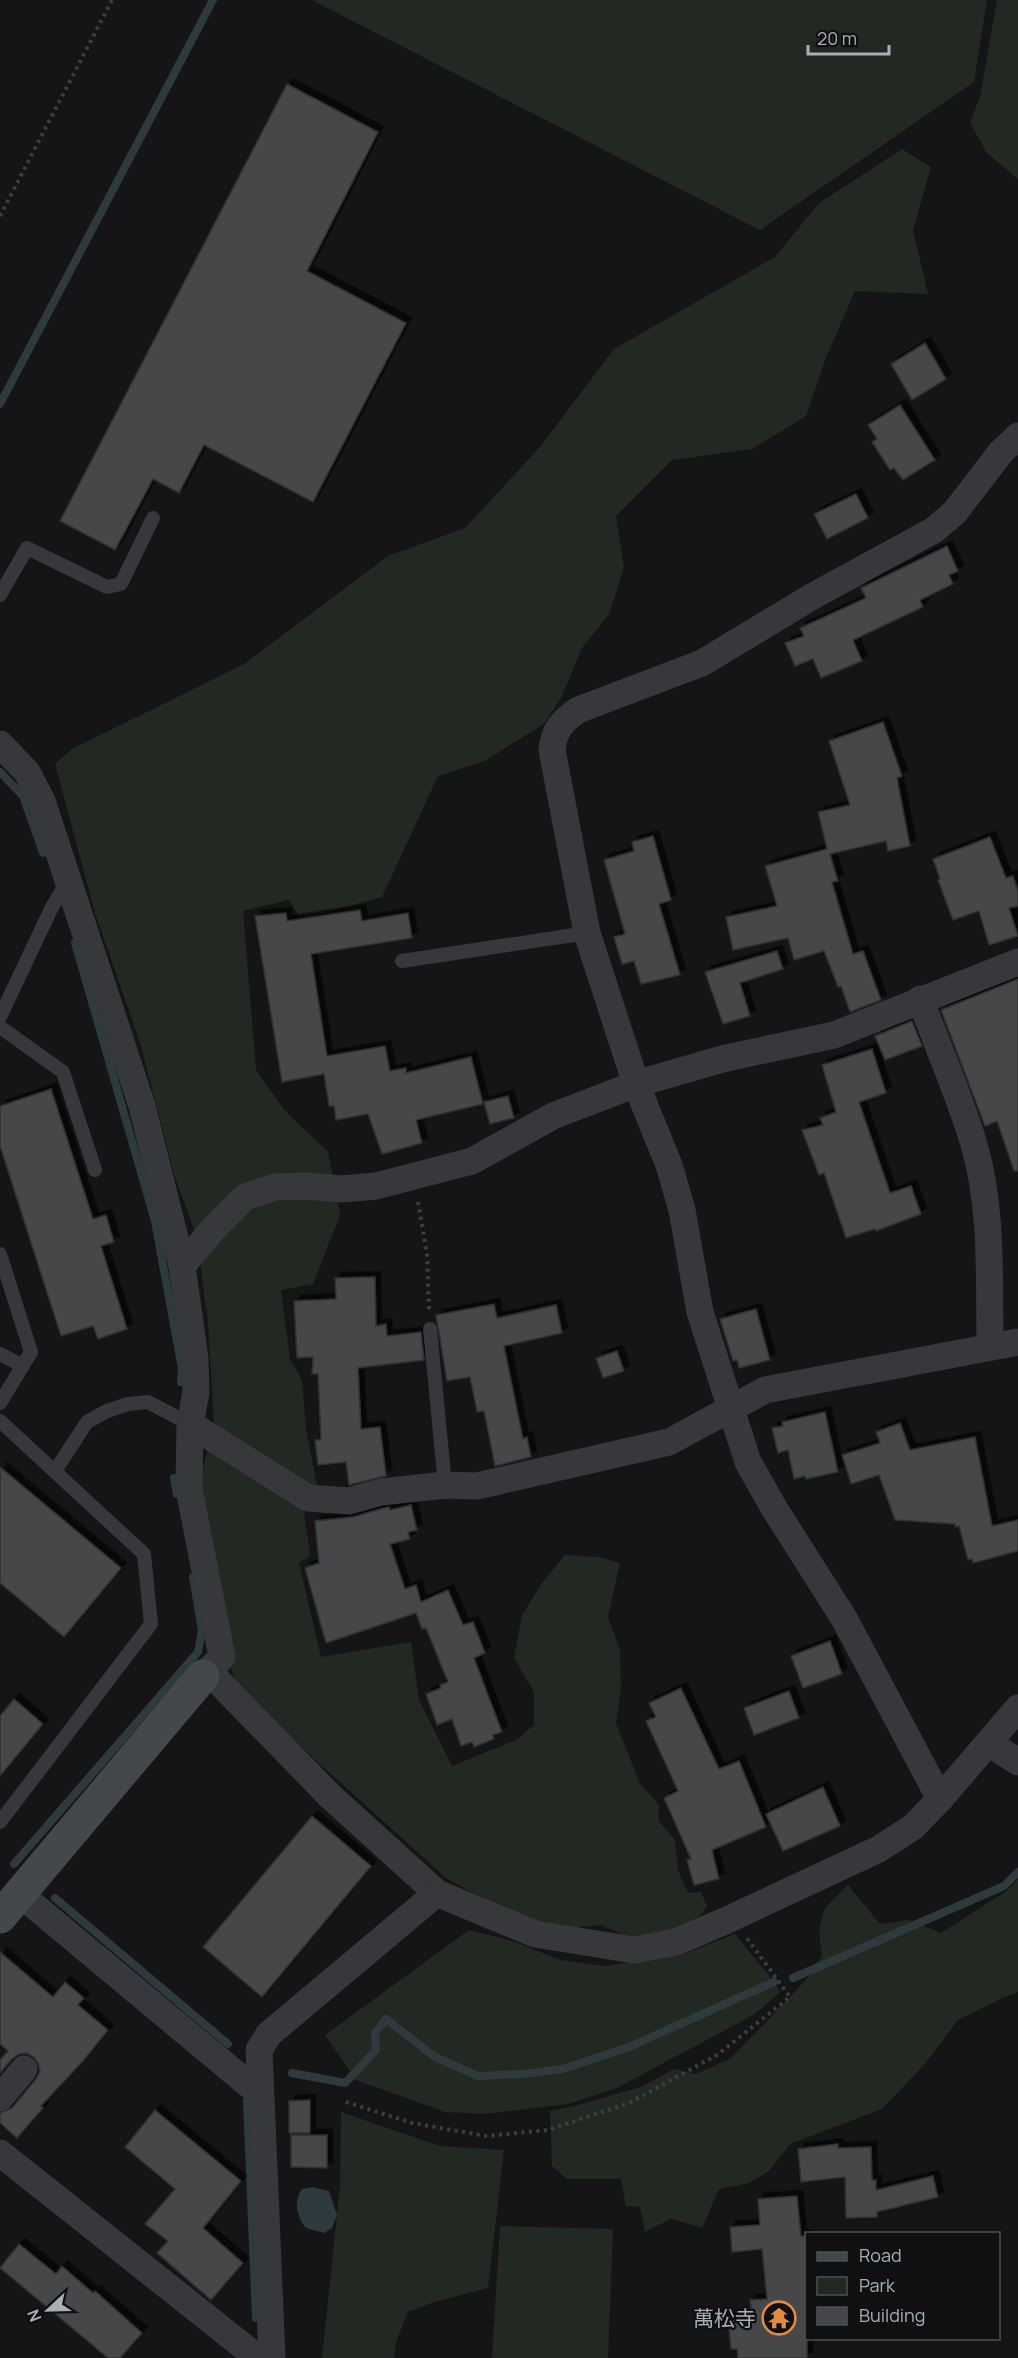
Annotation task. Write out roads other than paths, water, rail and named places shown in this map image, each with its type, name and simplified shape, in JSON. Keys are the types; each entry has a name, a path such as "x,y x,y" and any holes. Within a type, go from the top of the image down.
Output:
{"street":[{"path":"940,1799 845,1620 774,1508 748,1462 700,1312 682,1210 669,1165 636,1084 587,933 552,750 556,730 564,720 578,710 702,663 813,596 934,530 955,512 1000,452 1018,436"},
{"path":"0,744 27,772 42,801 142,1106 182,1266 195,1358 196,1392 190,1424 189,1489 222,1657 203,1676 10,1906 260,2094"},
{"path":"182,1266 214,1228 245,1197 275,1187 365,1187 414,1177 472,1161 553,1116 636,1084 722,1059 834,1035 1018,962"},
{"path":"920,999 973,1142 984,1196 989,1241 990,1347"},
{"path":"190,1424 308,1498 349,1501 381,1492 445,1485 477,1486 669,1442 765,1390 1018,1342"},
{"path":"203,1676 217,1680 330,1796 437,1893 535,1934 634,1950 676,1942 733,1918 879,1849 913,1827 1018,1708"},
{"path":"989,1743 1018,1762"},
{"path":"272,2358 259,2050 269,2034 437,1893"},
{"path":"0,2098 24,2069"},
{"path":"0,2153 258,2358"}],"lane":[{"path":"0,596 27,548 106,587 120,585 153,518"},
{"path":"0,1017 52,907 68,880"},
{"path":"402,961 587,933"},
{"path":"0,1028 63,1072 95,1170"},
{"path":"0,1254 32,1352 0,1403"},
{"path":"430,1329 445,1485"},
{"path":"0,1354 23,1366"},
{"path":"55,1471 87,1422 107,1411 128,1404 148,1402 190,1424"},
{"path":"0,1421 144,1554 151,1624 0,1822"}],"waterway":[{"path":"0,404 213,0"},
{"path":"0,772 23,796 43,853"},
{"path":"75,943 155,1221 182,1369 181,1382"},
{"path":"174,1478 177,1494"},
{"path":"14,1864 198,1652 202,1630 193,1577"},
{"path":"793,1978 1004,1886 1018,1872"},
{"path":"55,1898 228,2044"},
{"path":"292,2073 345,2083 376,2050 375,2033 386,2019 435,2057 478,2076 563,2069 629,2047 774,1982"},
{"path":"247,2101 256,2318"}],"place":[{"name":"萬松寺","path":"779,2318"}]}
